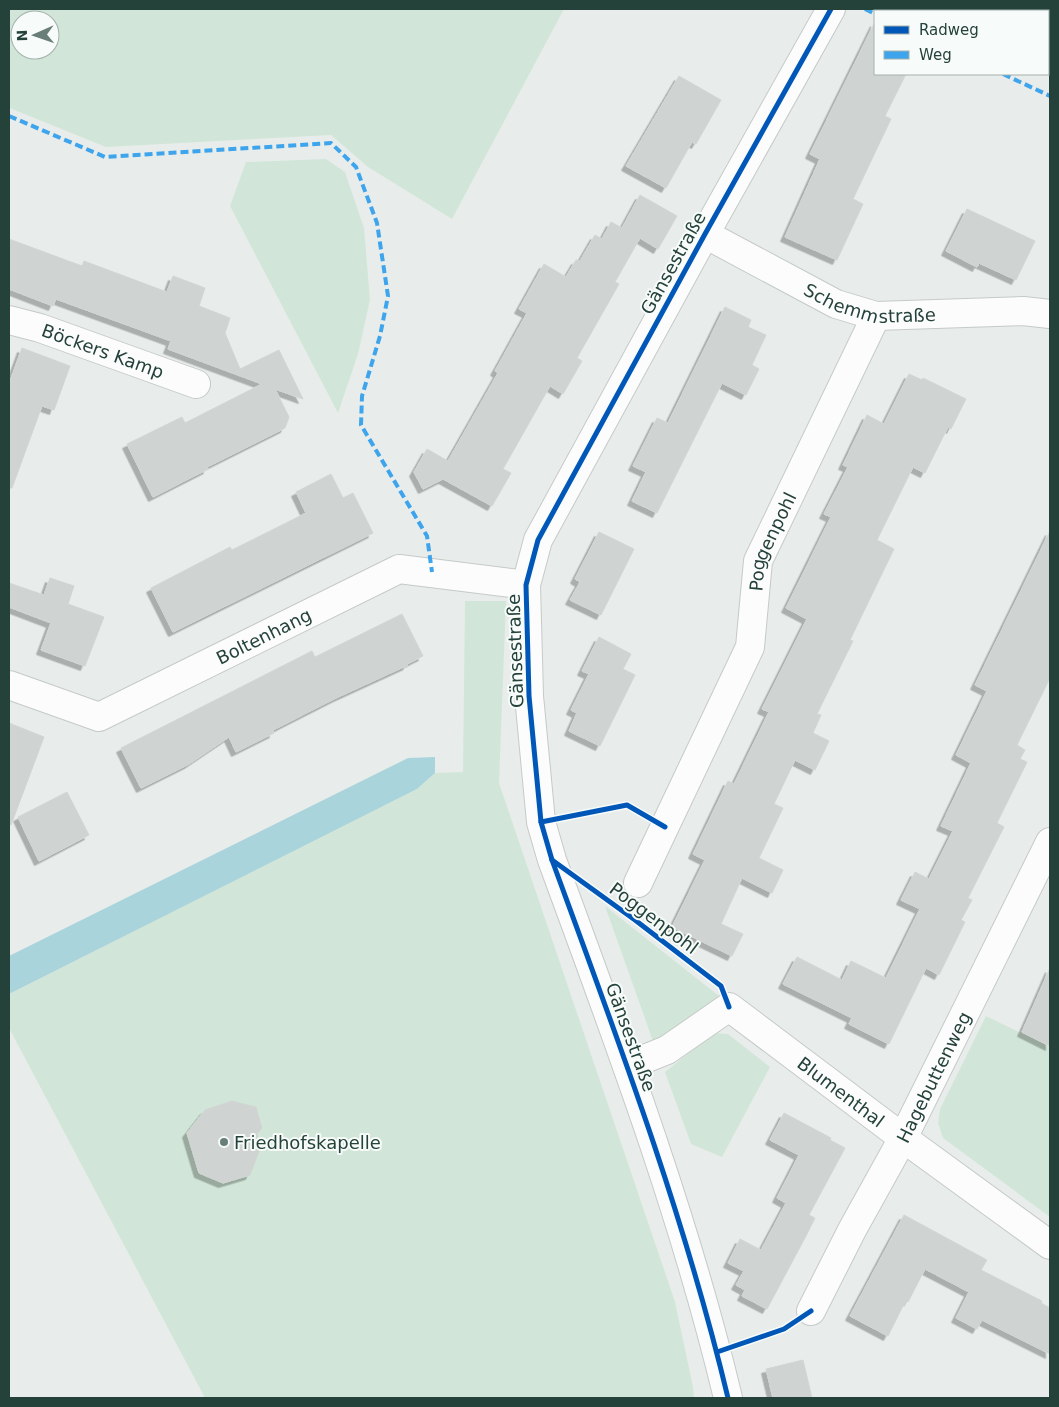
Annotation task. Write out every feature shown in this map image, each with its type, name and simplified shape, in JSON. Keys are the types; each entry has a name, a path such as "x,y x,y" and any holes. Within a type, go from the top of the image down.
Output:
{"street":[{"name":"Gänsestraße","path":"728,1398 717,1352 679,1220 627,1066 552,860 541,822 529,696 526,585 538,540 705,234 831,9"},
{"name":"Schemmstraße","path":"705,234 836,304 876,316 1023,311 1050,314"},
{"name":"Poggenpohl","path":"638,883 750,647 758,561 876,316"},
{"name":"Böckers Kamp","path":"9,320 40,328 196,384"},
{"name":"Boltenhang","path":"9,685 99,717 399,569 526,585"},
{"name":"Hagebuttenweg","path":"811,1311 852,1230 903,1138 1050,842"},
{"name":"Blumenthal","path":"627,1066 667,1050 729,1007 903,1138 1050,1245"}],"green space":[{"path":"9,9 564,9 452,219 368,167 331,135 106,147 9,107"},
{"path":"326,159 345,172 364,228 370,300 358,354 338,413 230,206 246,162"},
{"path":"465,601 506,601 499,783 675,1302 694,1398 205,1398 9,1028 9,994 417,789 435,773 463,772"},
{"path":"605,906 719,996 654,1044"},
{"path":"986,1016 1050,1047 1050,1217 943,1138 938,1123 940,1109"},
{"path":"714,1033 728,1034 770,1067 722,1157 691,1144 665,1072"}],"water":[{"path":"435,757 435,773 417,789 9,994 9,956 408,758"}],"building":[{"path":"874,24 874,75 906,75 885,116 891,119 853,199 863,204 837,260 785,237 820,159 810,154"},
{"path":"679,76 721,100 696,144 692,142 666,188 626,166"},
{"path":"640,195 677,216 658,249 640,238 615,282 619,284 577,358 582,361 563,394 550,386 503,469 511,473 492,506 443,479 423,489 414,472 427,449 448,461 498,373 495,371 527,313 519,309 544,264 566,277 576,260 580,261 595,235 602,239 611,222 622,228"},
{"path":"967,209 1035,241 1016,280 979,263 977,267 946,251"},
{"path":"9,239 82,266 84,261 167,292 173,276 205,288 199,306 230,318 225,333 240,369 279,350 303,399 275,389 289,417 285,428 207,467 208,469 153,497 127,444 182,417 185,423 262,384 168,349 171,341 56,299 53,306 9,289"},
{"path":"725,307 751,320 748,327 766,335 752,365 759,369 746,395 722,383 657,513 632,501 646,472 633,466 657,418 668,423"},
{"path":"22,348 70,366 54,410 42,406 12,488 9,488 9,384"},
{"path":"909,374 922,380 923,378 966,399 951,429 948,427 925,473 913,467 877,540 894,549 850,640 853,641 817,714 821,715 813,733 829,741 815,770 795,760 774,804 783,808 759,858 783,870 772,893 742,878 721,924 743,934 732,956 672,927 705,860 693,854 728,781 734,784 769,712 762,709 807,619 786,608 831,517 824,514 848,467 843,465 867,415 884,424"},
{"path":"331,474 343,498 353,493 373,533 173,632 151,588 230,547 232,550 306,513 296,492"},
{"path":"1050,531 1050,678 1017,745 1025,750 1020,759 1027,762 997,823 1004,827 968,898 972,900 961,920 965,922 939,975 926,968 889,1044 849,1024 852,1018 783,984 797,957 842,980 851,961 886,978 920,909 901,900 915,872 929,879 953,831 941,826 971,763 956,755 987,691 975,685"},
{"path":"599,532 634,549 601,615 570,600 580,582 575,579"},
{"path":"50,578 74,586 68,604 104,617 85,666 41,650 51,623 9,607 9,583 44,595"},
{"path":"402,614 423,656 273,730 274,733 236,752 229,737 189,764 141,788 121,748 312,651 315,657"},
{"path":"599,637 631,654 623,669 635,675 600,746 569,731 577,713 571,710 589,674 582,671"},
{"path":"9,723 44,737 11,825 9,824"},
{"path":"67,792 89,835 39,861 18,817"},
{"path":"1050,968 1050,1046 1022,1032"},
{"name":"Friedhofskapelle","path":"232,1101 256,1107 262,1128 257,1134 260,1149 250,1175 223,1183 199,1173 187,1133 205,1110"},
{"path":"784,1113 831,1138 830,1140 845,1148 809,1215 815,1218 767,1309 742,1296 745,1290 736,1285 744,1271 728,1263 740,1239 761,1250 786,1203 777,1198 799,1155 770,1140"},
{"path":"904,1215 987,1260 981,1270 1042,1301 1041,1303 1050,1308 1050,1354 982,1320 977,1329 956,1318 969,1292 925,1269 908,1302 906,1300 888,1336 850,1316"},
{"path":"803,1360 812,1398 773,1398 766,1369"}],"marked path":[{"path":"865,9 874,14"},
{"path":"1005,75 1050,96"},
{"path":"9,116 105,157 331,143 356,167 377,223 388,296 380,336 362,396 361,425 427,536 432,572"}],"cycle path":[{"path":"728,1398 691,1261 648,1126 552,860 541,822 529,696 526,585 538,540 705,234 831,9"},
{"path":"541,822 627,805 665,827"},
{"path":"552,860 635,920 721,986 729,1007"},
{"path":"717,1352 784,1329 811,1311"}],"place":[{"name":"Friedhofskapelle","path":"224,1142"}]}
